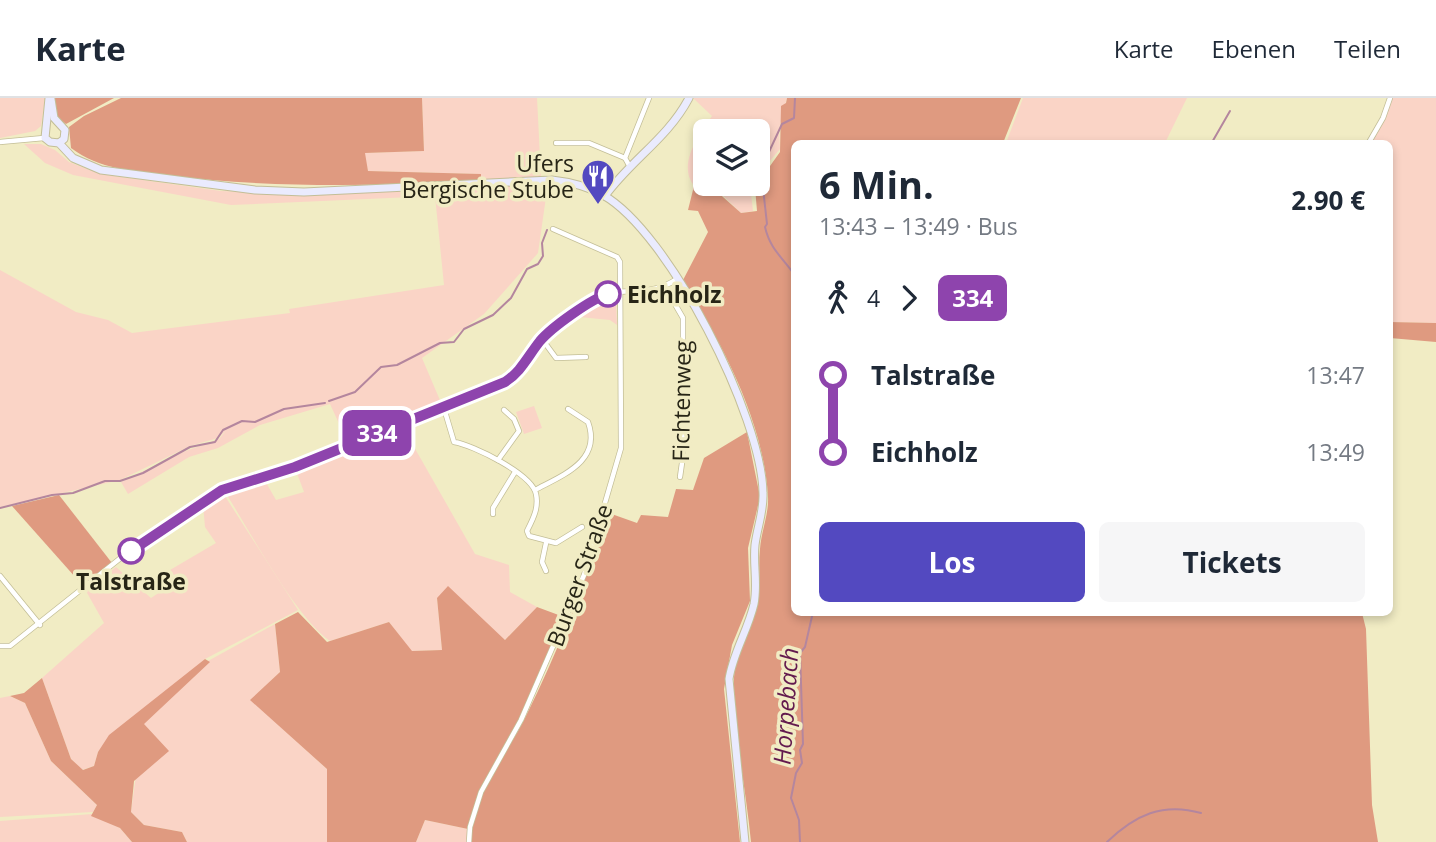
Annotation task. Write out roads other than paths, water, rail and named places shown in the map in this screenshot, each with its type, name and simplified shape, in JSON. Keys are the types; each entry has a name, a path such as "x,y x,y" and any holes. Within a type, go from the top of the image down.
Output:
{"street":[{"path":"50,98 57,122 62,125 65,133 59,142"},
{"path":"50,98 45,132 50,142 59,142 73,158 101,170 255,190 304,192 552,180 576,184 605,196 645,233 692,302 730,374 756,450 763,485 755,544 754,604 734,657 729,680 745,842"},
{"path":"625,158 649,98"},
{"path":"605,196 630,167 656,145 679,117 689,98"},
{"path":"1370,140 1383,118 1390,98"},
{"path":"0,142 45,132 57,122"},
{"path":"556,143 589,143 625,158 630,167"},
{"path":"553,229 617,257 621,292"},
{"path":"0,646 10,646 40,625 142,541 203,501 230,487 347,446 516,375 542,339 593,300 621,292 650,292 677,279"},
{"name":"Fichtenweg","path":"665,287 683,318 683,456 680,477"},
{"name":"Burger Straße","path":"469,842 472,819 481,792 521,720 584,575 611,486 621,448 621,292"},
{"path":"542,339 556,358 586,356"},
{"path":"443,405 454,442 498,460 535,490 537,510 527,534 546,543 564,541 582,527"},
{"path":"535,490 571,470 589,454 591,438 588,422 568,409"},
{"path":"498,460 519,431 514,419 504,411"},
{"path":"494,514 493,508 515,472"},
{"path":"546,543 542,562 546,570"},
{"path":"0,576 40,625"}],"waterway":[{"name":"Horpebach","path":"770,150 782,124 794,118 795,98"},
{"path":"1213,140 1230,111"},
{"name":"Horpebach","path":"764,196 767,235 791,270"},
{"path":"329,401 355,392 381,367 397,365 440,343 454,342 464,329 493,315 511,298 527,269 538,264 543,256 542,243 547,230"},
{"path":"0,508 52,495 73,493 105,481 120,481 143,473 190,447 215,442 223,430 242,421 255,422 284,409 325,403"},
{"name":"Horpebach","path":"800,842 799,820 791,798 796,773 802,763 800,653 805,647 812,616"},
{"path":"1107,842 1128,825 1150,813 1174,809 1201,813"}],"place":[{"name":"Ufers Bergische Stube","path":"598,206"},
{"name":"Eichholz","path":"608,294"},
{"name":"Talstraße","path":"131,551"}]}
